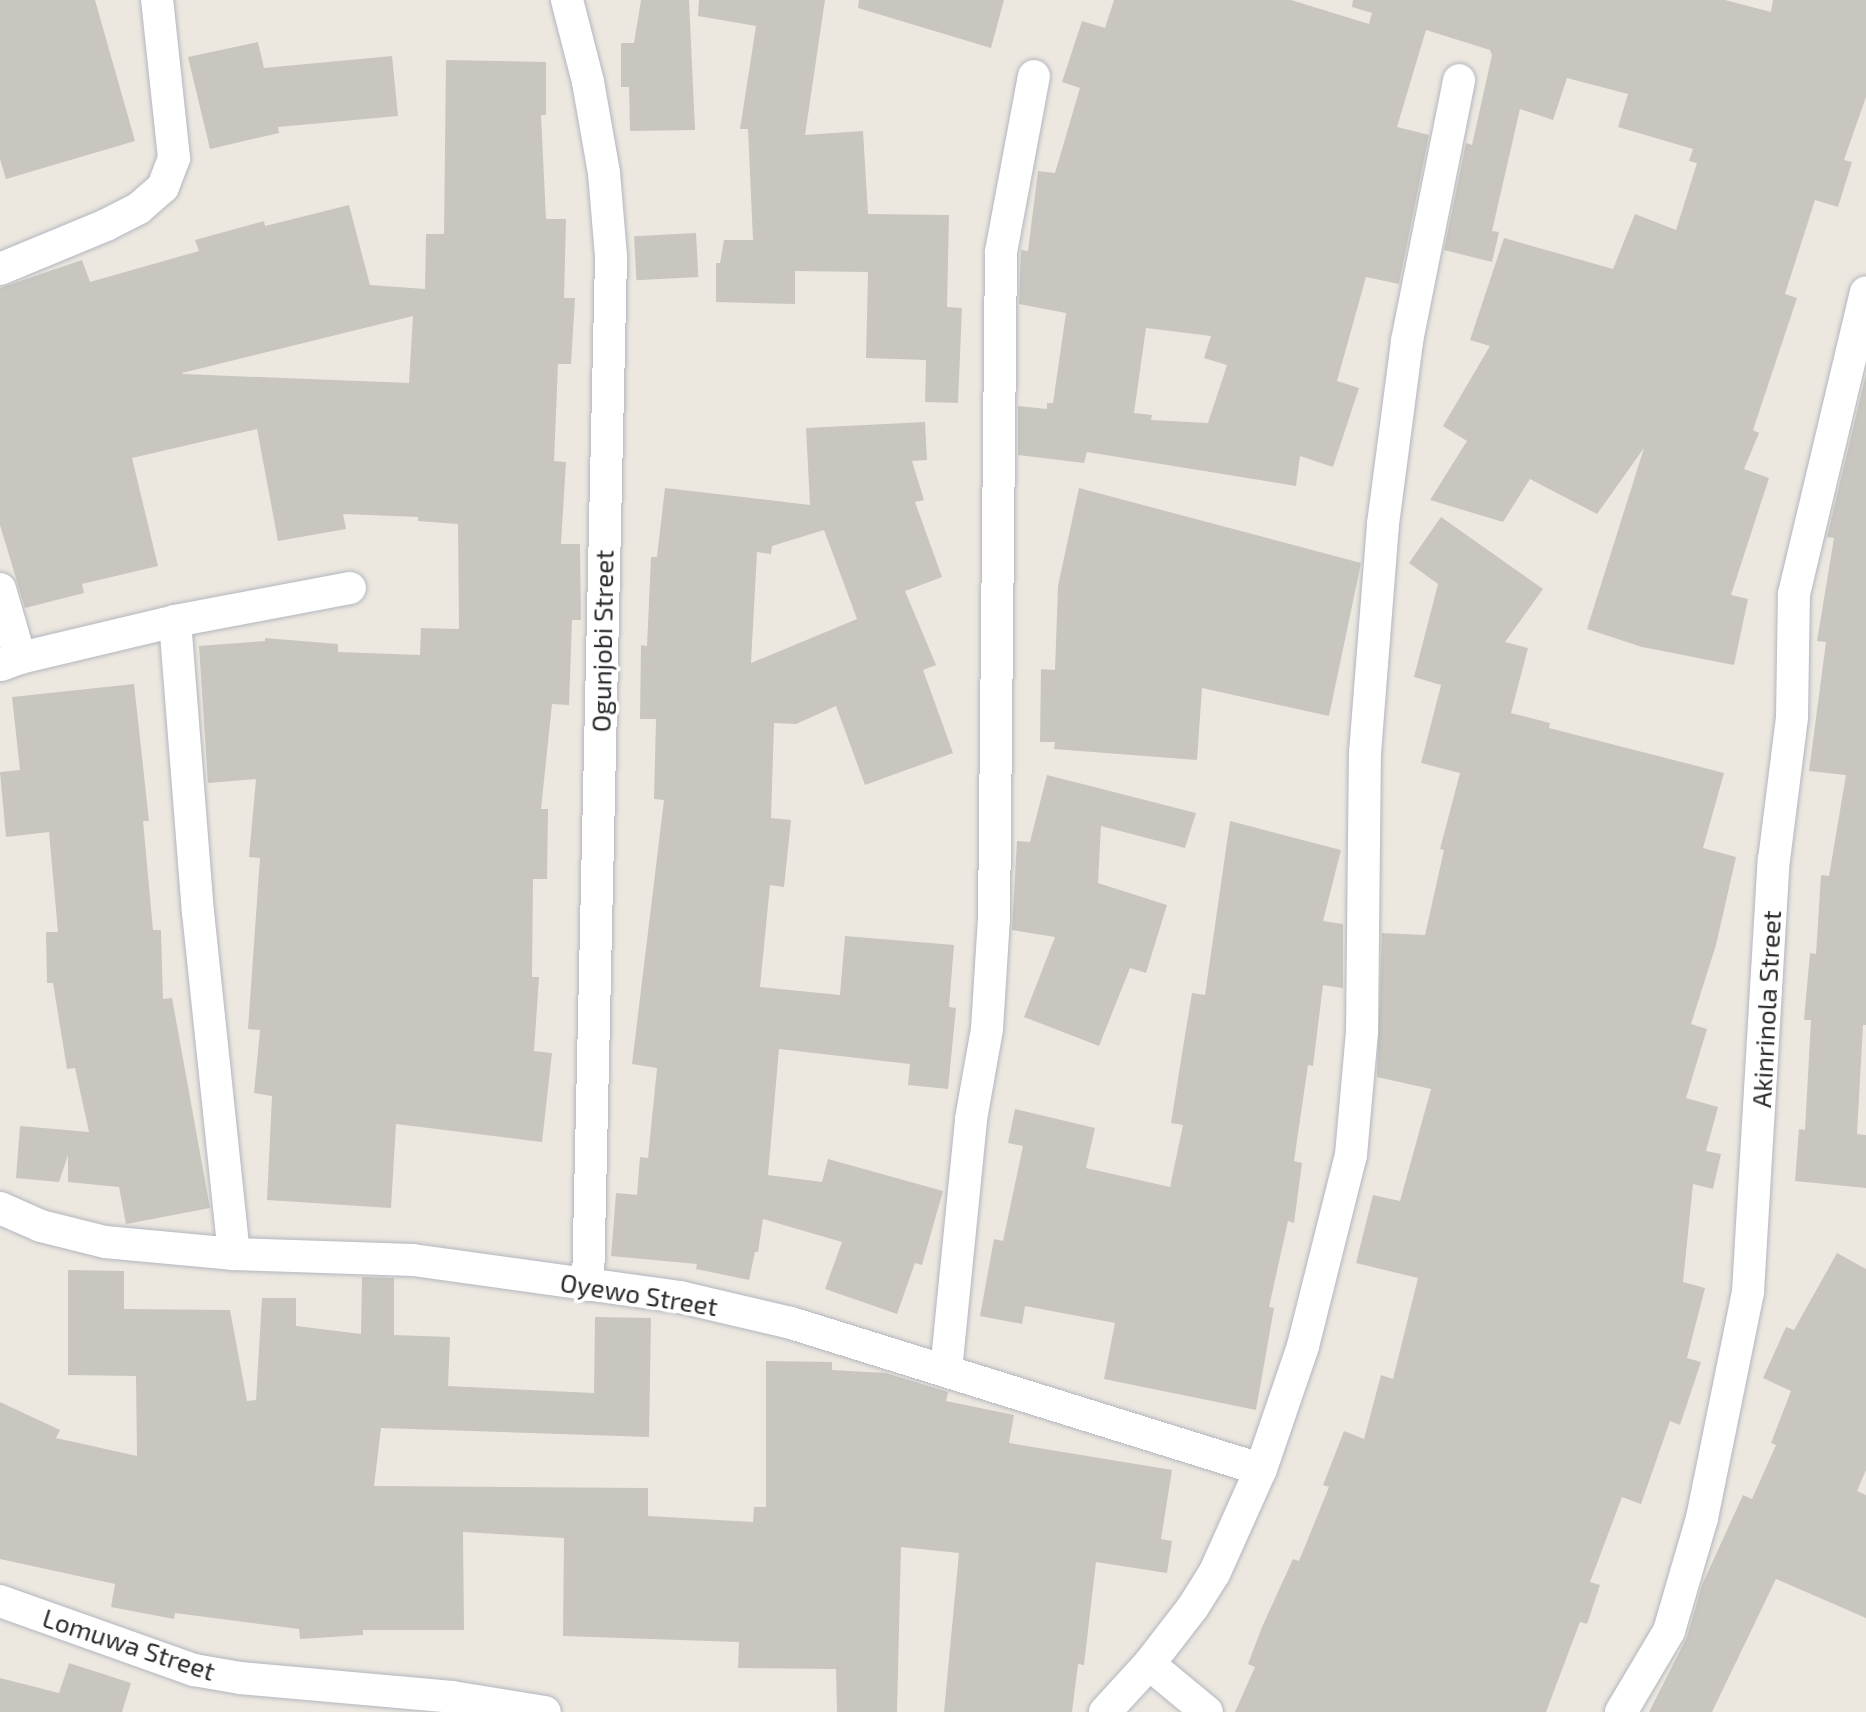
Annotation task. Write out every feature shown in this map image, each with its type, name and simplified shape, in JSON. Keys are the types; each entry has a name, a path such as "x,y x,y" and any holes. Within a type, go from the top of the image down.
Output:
{"street":[{"path":"0,269 106,225 139,208 163,187 174,158 157,0"},
{"name":"Ogunjobi Street","path":"567,0 591,97 604,173 611,257 588,1285"},
{"path":"946,1371 971,1119 987,1029 994,919 1001,252 1034,76"},
{"path":"1105,1712 1149,1664 1214,1574 1261,1469 1303,1346 1351,1155 1362,1032 1365,753 1383,524 1407,341 1459,80"},
{"name":"Akinrinola Street","path":"1621,1712 1669,1631 1702,1518 1748,1292 1774,860 1792,717 1794,594 1866,292"},
{"path":"0,589 10,662 175,621 350,588"},
{"path":"175,621 198,912 234,1254"},
{"name":"Oyewo Street","path":"0,1208 41,1226 105,1242 234,1254 413,1260 680,1297 777,1320 1261,1469"},
{"name":"Lomuwa Street","path":"0,1601 194,1670 240,1678 452,1697 545,1712"},
{"path":"1149,1664 1207,1712"}],"building":[{"path":"0,0 95,0 135,141 6,179 0,159"},
{"path":"641,0 689,0 695,130 630,131 629,87 621,87 621,43 634,43"},
{"path":"699,0 825,0 805,135 863,131 868,214 949,215 947,307 962,308 958,403 925,402 926,360 866,358 868,272 795,271 795,304 716,302 716,263 720,263 724,240 753,240 748,129 740,129 756,26 698,16"},
{"path":"859,0 1004,0 991,48 858,8"},
{"path":"1114,0 1291,0 1369,24 1372,13 1352,7 1353,0 1725,0 1771,12 1773,0 1866,0 1866,97 1844,160 1852,162 1838,207 1815,200 1785,294 1797,298 1753,430 1759,433 1744,469 1769,478 1731,595 1748,599 1734,665 1642,647 1587,629 1644,448 1597,514 1530,479 1503,522 1430,500 1467,441 1443,426 1490,346 1470,340 1504,238 1613,269 1635,214 1676,230 1697,163 1689,161 1693,149 1618,127 1628,94 1567,78 1553,120 1520,109 1492,231 1499,232 1492,262 1444,250 1466,143 1472,145 1492,55 1490,50 1426,30 1397,127 1429,135 1399,284 1366,277 1337,381 1359,388 1333,467 1300,456 1296,486 1087,452 1084,463 1018,455 1018,406 1047,409 1047,403 1053,403 1066,313 1019,304 1021,250 1028,251 1038,171 1055,173 1080,88 1062,82 1082,21 1105,28","holes":["1146,328 1211,336 1204,358 1227,365 1208,423 1151,420 1152,415 1134,413"]},
{"path":"258,42 264,68 392,56 398,116 278,127 279,133 210,149 188,57"},
{"path":"446,60 546,62 546,115 541,115 546,219 566,219 564,298 575,298 571,364 558,364 554,461 566,462 561,544 580,544 581,620 572,620 569,705 552,704 541,809 548,809 547,879 533,879 532,977 539,977 534,1051 552,1053 542,1142 396,1124 391,1208 267,1200 272,1096 254,1093 260,1030 248,1029 260,858 249,857 256,779 208,783 199,646 265,641 265,638 338,644 338,652 420,655 421,628 459,629 458,524 418,521 418,517 343,514 346,529 278,541 257,429 132,458 158,566 82,584 84,593 25,608 0,525 0,288 82,260 90,282 199,251 195,240 264,221 265,226 349,205 370,285 425,289 426,234 444,234","holes":["413,316 409,383 183,374 182,373"]},
{"path":"696,233 698,277 636,280 634,236"},
{"path":"1866,374 1866,1025 1863,1025 1857,1134 1866,1135 1866,1188 1795,1181 1799,1129 1805,1130 1811,1020 1804,1020 1810,953 1816,954 1821,875 1829,876 1846,775 1809,771 1826,642 1817,641 1834,538 1827,537"},
{"path":"925,422 927,460 912,461 924,500 915,502 942,577 905,591 936,665 923,670 953,753 865,785 836,706 796,724 774,723 771,818 791,820 784,887 770,885 760,987 840,995 845,936 954,945 949,1007 956,1008 948,1089 908,1085 910,1064 779,1049 768,1175 822,1182 828,1159 943,1191 922,1265 915,1263 897,1314 825,1289 842,1242 763,1219 758,1252 755,1252 749,1280 696,1269 697,1264 611,1256 616,1193 637,1195 640,1157 648,1158 657,1068 632,1064 664,800 654,799 656,719 640,719 641,645 647,646 651,557 657,557 665,488 810,505 806,428","holes":["824,530 857,619 751,663 757,552 771,554 772,546"]},
{"path":"1079,488 1361,563 1329,716 1202,688 1197,760 1054,749 1055,742 1040,742 1041,669 1055,670 1058,586"},
{"path":"1441,517 1543,589 1505,642 1528,648 1511,713 1550,723 1549,728 1724,773 1703,848 1736,857 1716,945 1691,1024 1707,1029 1686,1098 1718,1107 1706,1151 1721,1154 1713,1189 1693,1184 1683,1282 1705,1288 1687,1358 1701,1362 1680,1425 1670,1421 1641,1504 1622,1497 1590,1582 1600,1585 1587,1624 1580,1622 1546,1712 1235,1712 1255,1667 1248,1664 1262,1627 1293,1559 1299,1561 1329,1487 1323,1485 1344,1431 1364,1439 1381,1375 1393,1379 1418,1278 1356,1263 1373,1195 1400,1201 1431,1089 1377,1077 1382,933 1425,935 1444,850 1440,849 1460,773 1421,763 1441,685 1414,677 1438,584 1409,563"},
{"path":"134,684 149,821 143,821 153,930 161,930 163,999 172,998 210,1208 126,1224 119,1187 68,1182 68,1155 59,1182 16,1178 20,1126 89,1132 75,1068 67,1069 53,983 47,983 46,932 58,932 49,832 6,837 0,772 20,770 12,697"},
{"path":"1047,775 1196,813 1185,848 1101,826 1098,883 1167,905 1146,973 1130,968 1099,1046 1024,1017 1055,937 1012,930 1017,841 1030,842"},
{"path":"1230,821 1341,850 1323,921 1343,924 1343,988 1323,985 1313,1066 1308,1065 1294,1161 1302,1163 1294,1223 1288,1221 1269,1307 1274,1308 1256,1410 1104,1379 1115,1323 1025,1306 1022,1324 980,1316 994,1239 1003,1241 1023,1146 1008,1143 1015,1109 1095,1128 1086,1168 1170,1187 1183,1125 1171,1123 1181,1060 1192,993 1205,995"},
{"path":"1837,1253 1866,1269 1866,1470 1857,1491 1866,1495 1866,1618 1776,1579 1712,1712 1649,1712 1687,1637 1702,1585 1743,1495 1752,1499 1776,1445 1771,1443 1791,1391 1763,1378 1786,1327 1794,1330"},
{"path":"68,1270 124,1271 124,1309 230,1310 247,1401 256,1400 262,1298 296,1298 296,1326 361,1334 362,1277 394,1278 394,1335 450,1337 448,1386 594,1393 595,1317 651,1318 649,1437 381,1428 374,1486 648,1488 648,1516 753,1522 754,1507 766,1507 766,1361 832,1362 832,1370 886,1373 948,1392 946,1401 1014,1415 1009,1443 1172,1470 1161,1539 1172,1541 1167,1573 1096,1562 1084,1665 1078,1664 1072,1712 944,1712 959,1553 901,1547 897,1712 837,1712 836,1669 738,1668 739,1642 563,1636 564,1538 463,1532 464,1630 363,1630 363,1635 300,1639 299,1629 175,1613 174,1619 111,1607 115,1584 0,1559 0,1402 60,1430 56,1438 137,1456 136,1376 68,1375"},
{"path":"69,1663 131,1683 122,1712 0,1712 0,1678 59,1693"}]}
